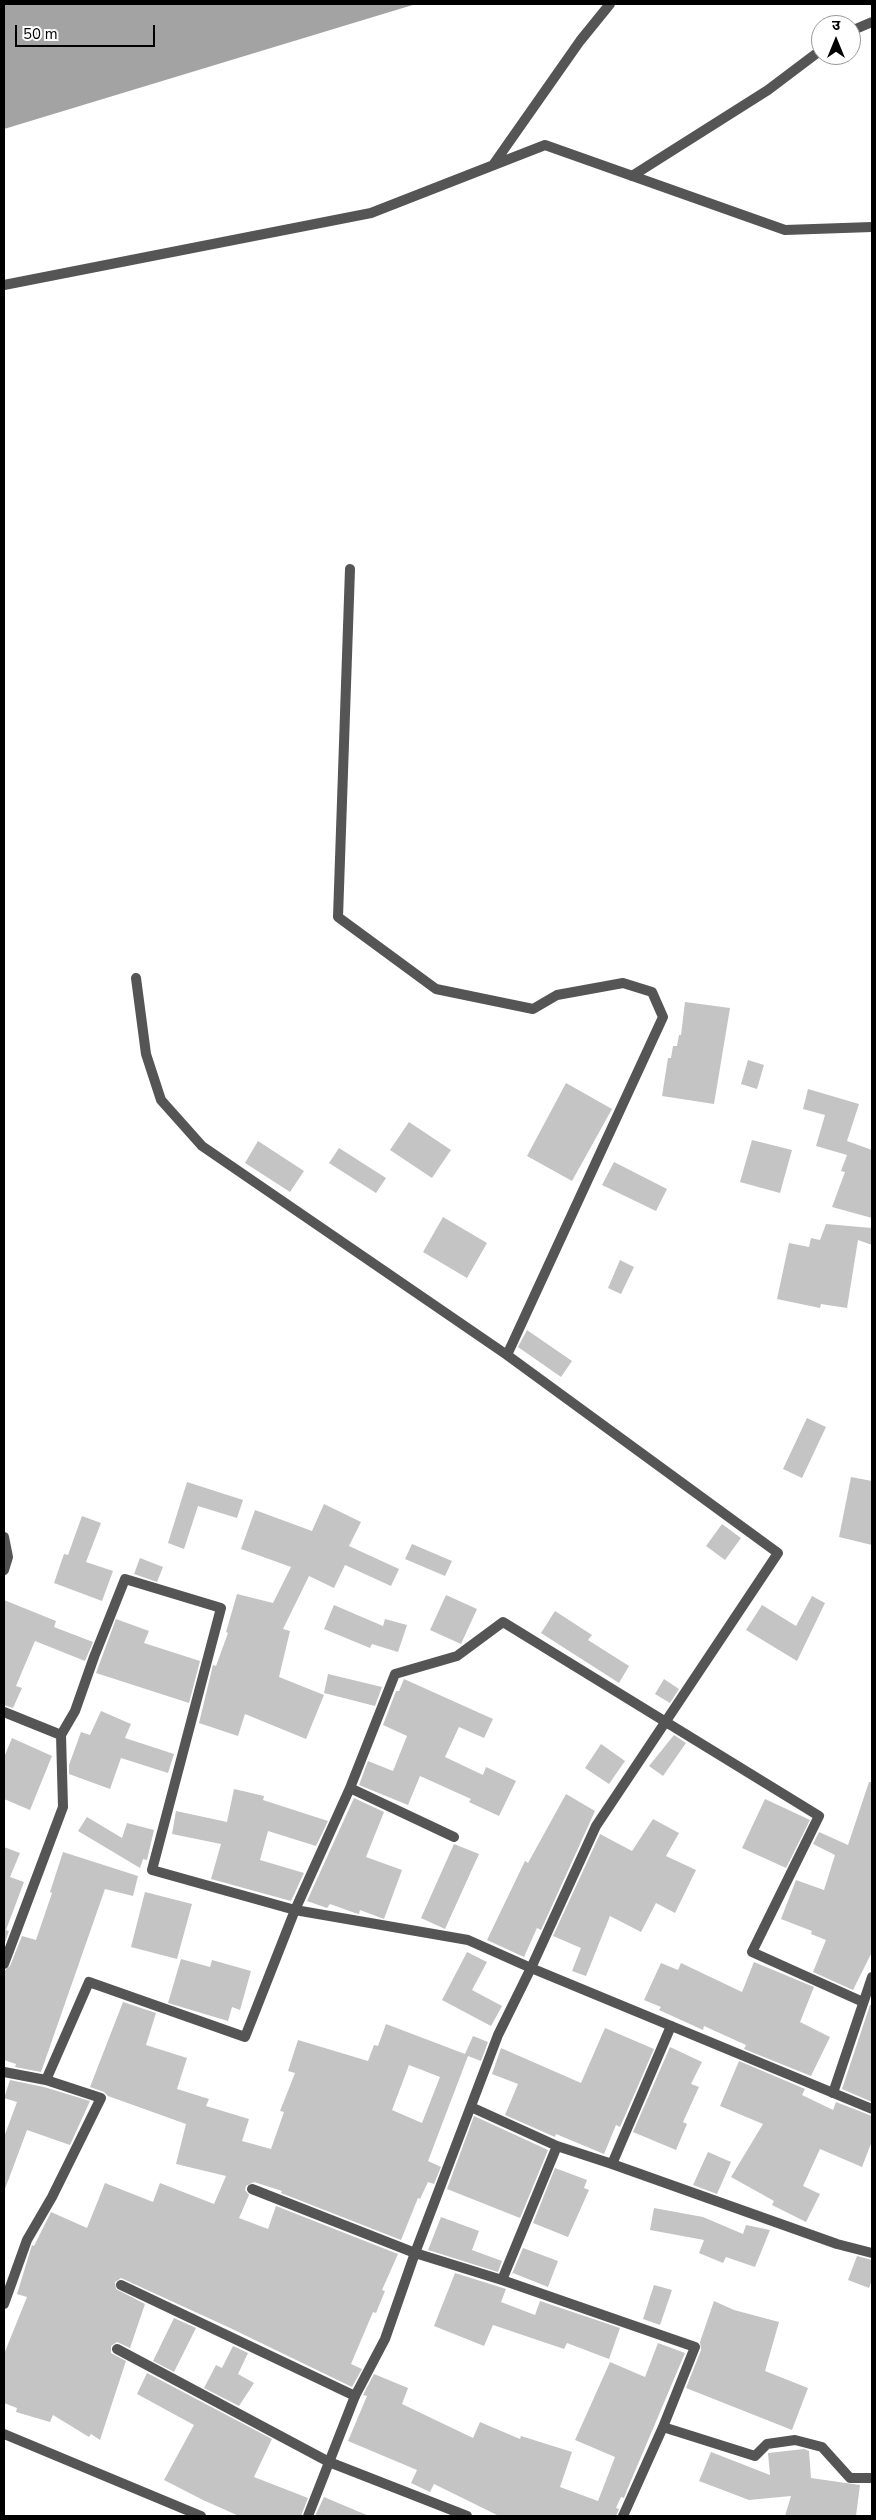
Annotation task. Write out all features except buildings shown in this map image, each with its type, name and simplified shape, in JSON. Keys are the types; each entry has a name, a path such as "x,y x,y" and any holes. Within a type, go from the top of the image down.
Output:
{"street":[{"path":"492,166 580,41 610,4"},
{"path":"632,176 768,90 811,58"},
{"path":"4,285 371,213 545,145 785,230 872,227"},
{"path":"350,569 338,917 436,989 533,1009 557,995 622,983 652,992 663,1017 508,1356"},
{"path":"136,978 146,1054 161,1100 202,1146 508,1356 778,1553 596,1826 532,1968 498,2035 415,2253 385,2339 355,2396 308,2516"},
{"path":"4,1537 8,1557 4,1570"},
{"path":"4,1964 63,1808 60,1735 75,1711 125,1579 221,1608 152,1870 295,1910 468,1940 872,2109"},
{"path":"46,2080 89,1982 245,2037 295,1910 350,1788 395,1674 457,1656 503,1622 818,1816 752,1952 863,2002"},
{"path":"4,1712 60,1735"},
{"path":"350,1788 454,1837"},
{"path":"833,2093 872,1977"},
{"path":"612,2164 671,2026"},
{"path":"4,2072 46,2080 101,2098 52,2197 27,2240 4,2304"},
{"path":"470,2107 557,2146 837,2244 872,2253"},
{"path":"502,2280 557,2146"},
{"path":"252,2189 415,2253 502,2280 695,2347 663,2428 623,2516"},
{"path":"121,2284 355,2396"},
{"path":"117,2349 329,2462 467,2516"},
{"path":"663,2428 755,2456 768,2444 795,2440 822,2447 850,2478 872,2478"},
{"path":"4,2434 201,2516"}],"shaded area":[{"path":"4,4 416,4 4,129"}]}
